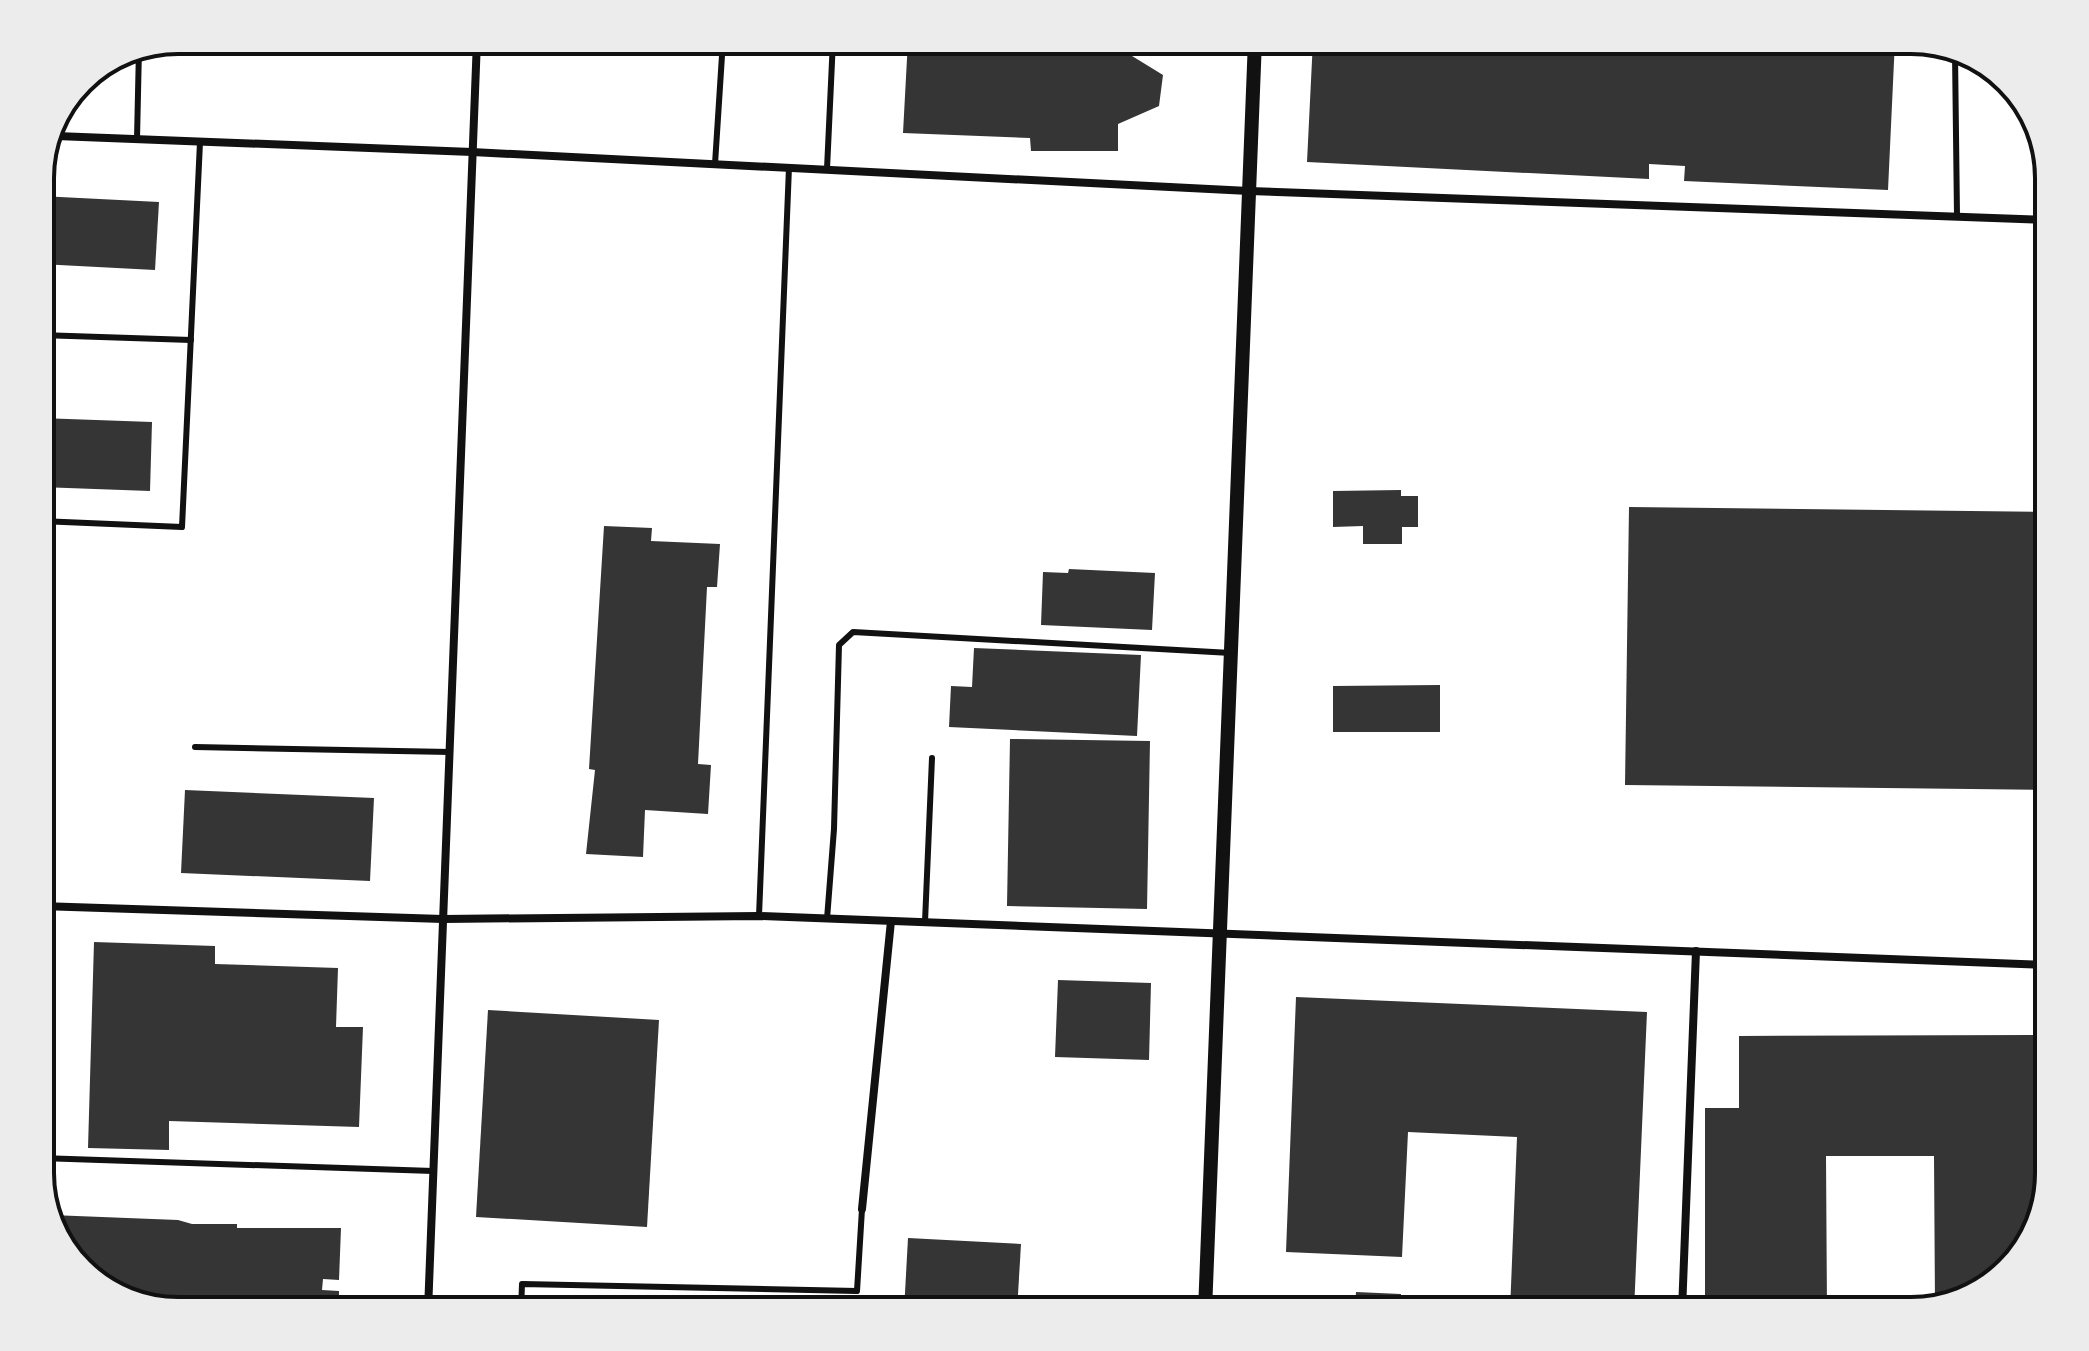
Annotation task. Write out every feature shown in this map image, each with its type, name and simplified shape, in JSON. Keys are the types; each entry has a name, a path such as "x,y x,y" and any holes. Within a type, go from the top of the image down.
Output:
{"street":[{"path":"428,1297 476,54"},
{"path":"1206,1297 1254,54"},
{"path":"62,136 472,152 1249,191 2035,219"},
{"path":"54,906 443,919 759,916 2035,964"},
{"path":"862,1209 891,921"},
{"path":"1683,1297 1696,951"}],"lane":[{"path":"715,164 722,54"},
{"path":"827,169 832,54"},
{"path":"137,139 139,61"},
{"path":"1955,63 1957,216"},
{"path":"54,522 182,527 200,142"},
{"path":"759,916 789,167"},
{"path":"54,335 191,340"},
{"path":"827,919 834,829 839,645 853,632 1231,653"},
{"path":"195,747 450,752"},
{"path":"925,922 932,758"},
{"path":"54,1158 433,1171"},
{"path":"522,1297 522,1284 857,1291 862,1209"}],"building":[{"path":"907,54 1129,54 1163,75 1159,106 1118,124 1118,151 1031,151 1030,138 903,133"},
{"path":"1312,54 1894,54 1888,190 1684,181 1685,166 1649,164 1649,179 1307,162"},
{"path":"54,197 159,202 155,270 54,265"},
{"path":"54,418 152,422 150,491 54,488"},
{"path":"1401,490 1401,496 1418,496 1418,527 1402,527 1402,544 1363,544 1363,526 1333,527 1333,491"},
{"path":"1629,507 2035,512 2035,790 1625,785"},
{"path":"604,526 652,528 651,541 720,544 717,587 707,587 698,764 711,765 708,814 645,810 643,857 586,854 595,770 589,769"},
{"path":"1069,569 1155,573 1152,630 1041,625 1043,572 1068,573"},
{"path":"974,648 1141,655 1137,736 949,727 951,686 972,687"},
{"path":"1440,685 1440,732 1333,732 1333,686"},
{"path":"1010,739 1150,741 1147,909 1007,906"},
{"path":"185,790 374,798 370,881 181,873"},
{"path":"94,942 215,946 215,964 338,968 336,1027 363,1027 359,1127 169,1121 169,1150 88,1148"},
{"path":"1058,980 1151,983 1149,1060 1055,1057"},
{"path":"1296,997 1647,1012 1635,1297 1511,1297 1517,1137 1408,1132 1402,1257 1286,1252"},
{"path":"488,1010 659,1020 647,1227 476,1217"},
{"path":"2035,1035 2034,1189 2022,1228 2004,1255 1973,1280 1935,1295 1934,1156 1826,1156 1827,1297 1705,1297 1705,1108 1739,1108 1739,1036"},
{"path":"62,1215 237,1224 237,1228 341,1228 339,1280 323,1279 322,1290 339,1291 339,1297 178,1297 146,1293 109,1276 90,1261 71,1235"},
{"path":"908,1238 1021,1244 1018,1297 905,1297"},
{"path":"1356,1292 1401,1294 1401,1297 1356,1297"}]}
